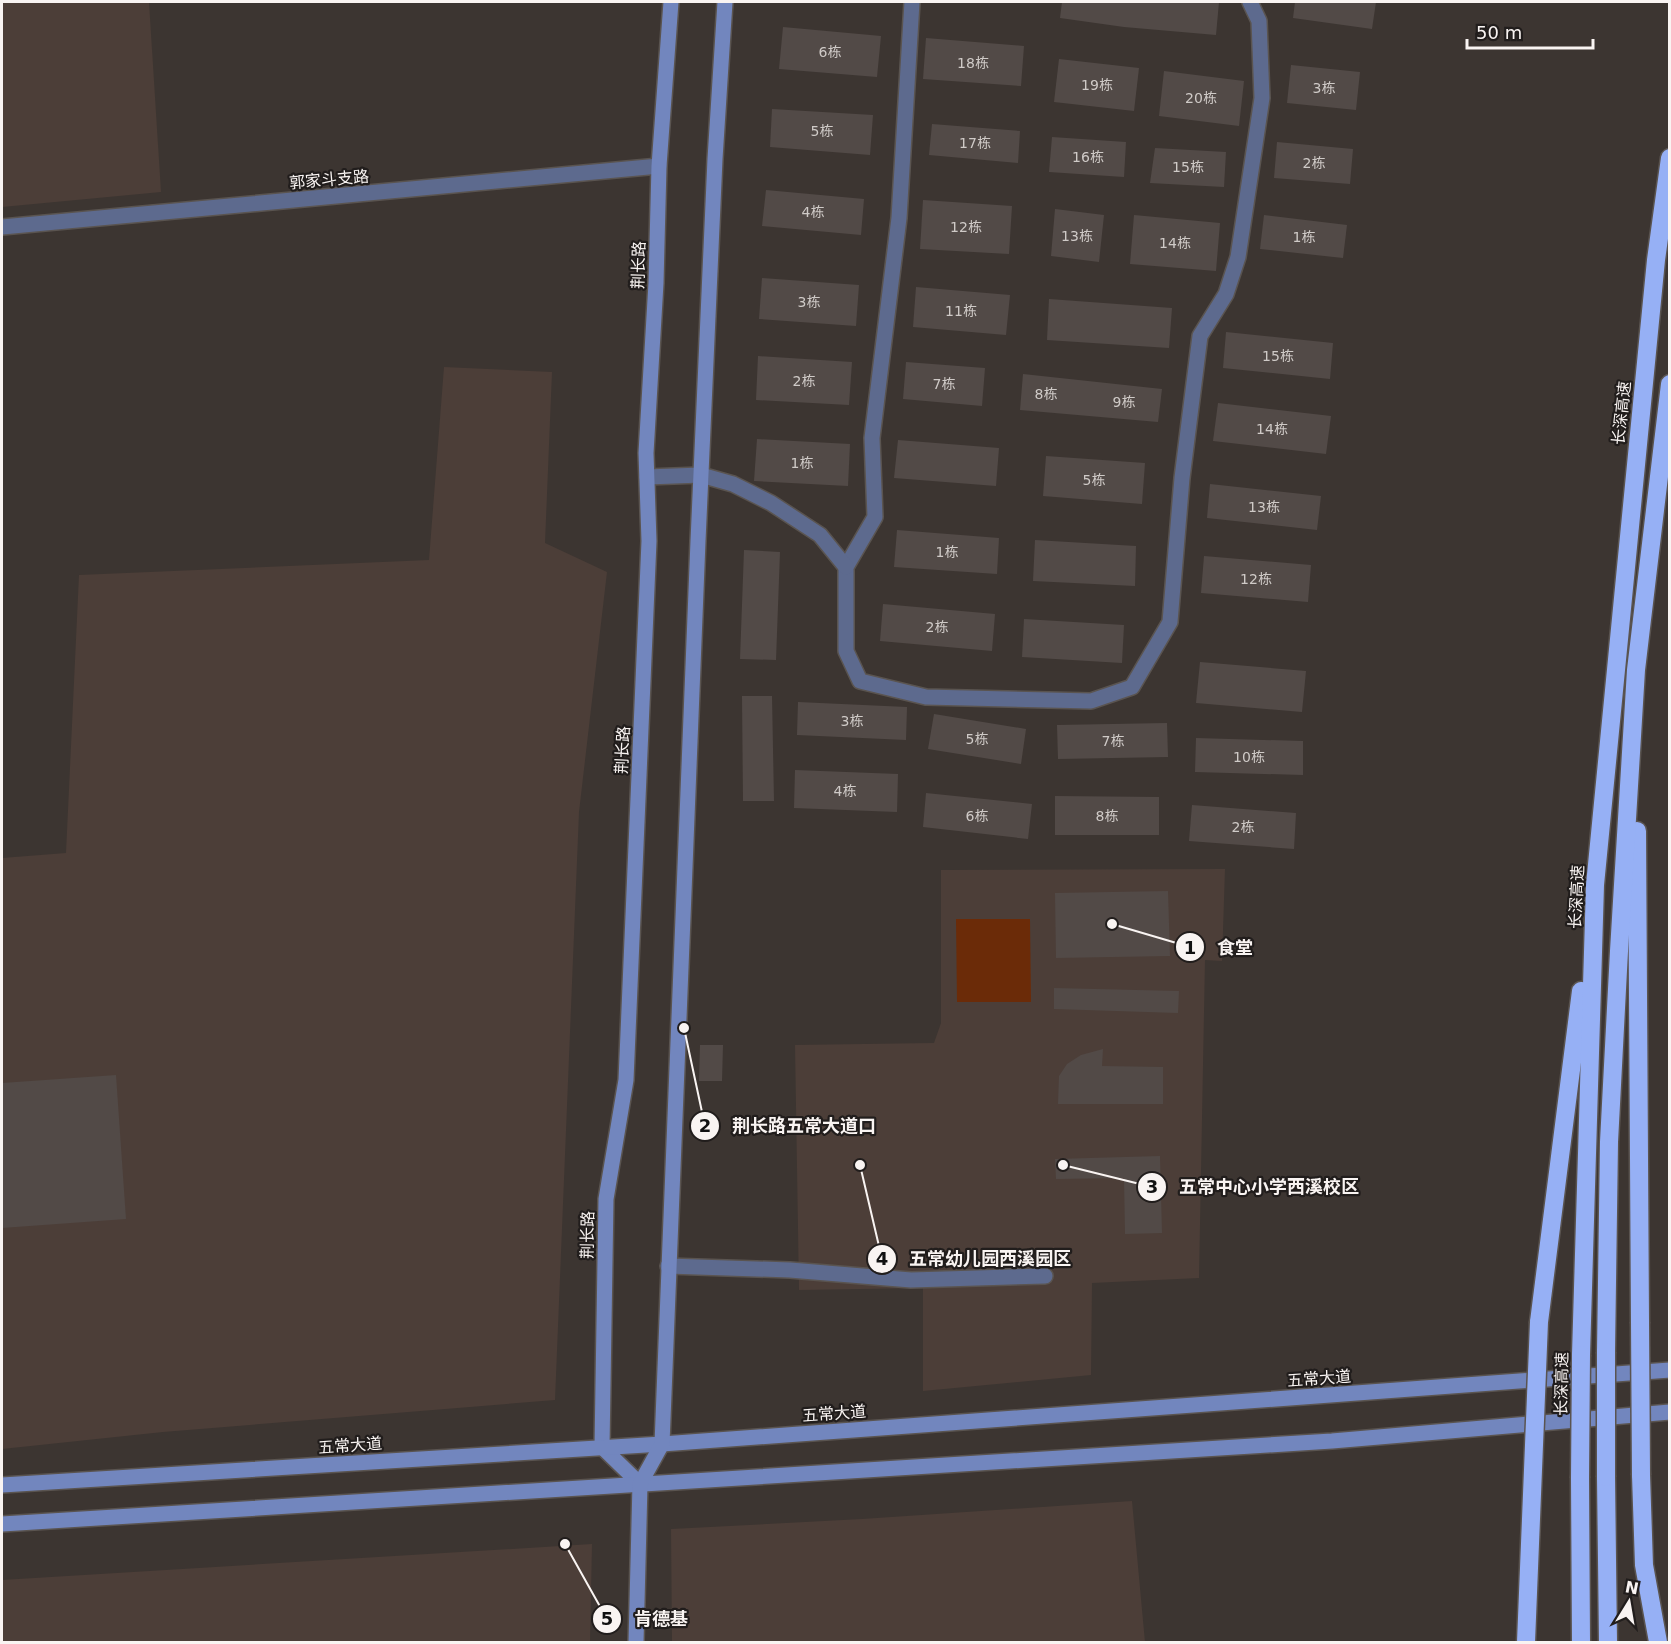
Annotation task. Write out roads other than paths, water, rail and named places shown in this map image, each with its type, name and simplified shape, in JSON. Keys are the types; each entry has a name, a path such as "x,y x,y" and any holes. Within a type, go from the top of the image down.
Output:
{"highway":[{"name":"长深高速","path":"1581,1642 1581,1355 1595,885 1653,283 1670,158"},
{"path":"1608,1642 1606,1352 1611,1118 1636,670 1670,384"},
{"path":"1636,670 1641,1475 1644,1565 1658,1642"},
{"path":"1526,1642 1539,1322 1595,885"}],"main road":[{"name":"荆长路","path":"602,1447 606,1199 626,1080 648,564 646,453 656,283 659,166 671,2"},
{"path":"636,1642 640,1484 662,1444 700,475 725,2"},
{"name":"五常大道","path":"2,1485 662,1444 1670,1370"},
{"path":"2,1524 1332,1441 1670,1412"},
{"path":"602,1447 640,1484"}],"street":[{"path":"912,2 899,218 872,438 875,517 846,567 846,651 860,681 926,697 1091,701 1132,687 1170,622 1182,478 1200,336 1226,294 1238,257 1262,98 1258,21 1250,2"},
{"name":"郭家斗支路","path":"2,227 659,166"},
{"path":"647,477 700,475 733,484 771,503 820,536 846,567"},
{"path":"668,1266 789,1269 911,1280 1045,1276"}],"place":[{"name":"食堂","path":"1112,924"},
{"name":"荆长路五常大道口","path":"684,1028"},
{"name":"五常幼儿园西溪园区","path":"860,1165"},
{"name":"五常中心小学西溪校区","path":"1063,1165"},
{"name":"肯德基","path":"565,1544"}]}
